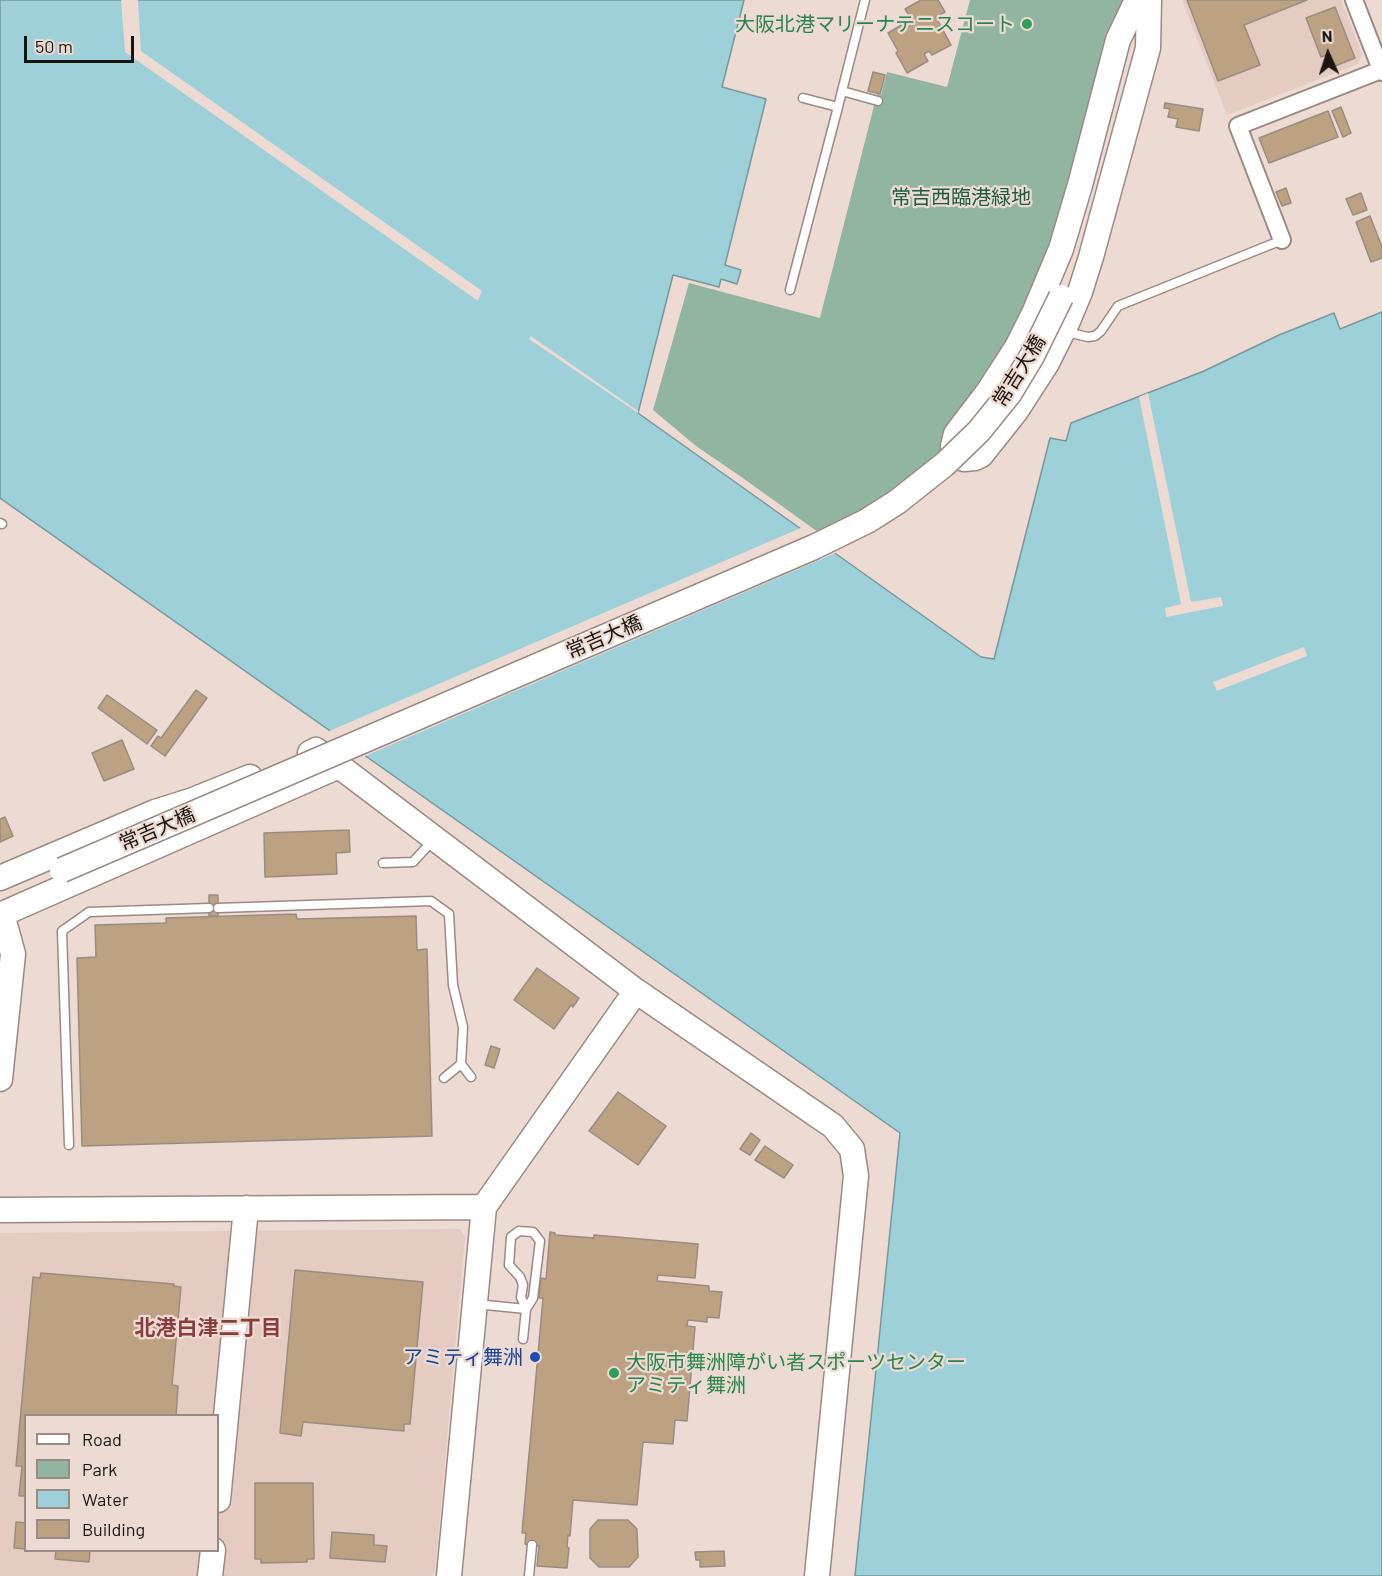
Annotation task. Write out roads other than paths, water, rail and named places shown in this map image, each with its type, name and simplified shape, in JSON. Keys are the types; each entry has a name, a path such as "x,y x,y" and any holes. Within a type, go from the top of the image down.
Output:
{"street":[{"path":"1137,0 1118,40 1061,249 1017,347 988,392 956,434 953,446 957,456 964,459 981,455 1016,411 1047,363 1080,292 1148,48 1149,0"},
{"name":"常吉大橋","path":"1,908 62,870 814,547 867,521 897,502 945,464 979,431 1009,394 1032,356 1061,297 1080,238 1144,0"},
{"path":"1282,240 1238,126 1382,71 1354,0"},
{"path":"0,878 155,812 194,800 316,750 636,991 833,1126 852,1149 856,1176 817,1576"},
{"path":"0,1079 13,954 1,908 339,766"},
{"path":"449,1576 484,1208 636,991"},
{"path":"219,1490 246,1208"},
{"path":"0,1210 484,1208"},
{"path":"210,1576 213,1552"}],"lane":[{"path":"790,290 866,0"},
{"path":"842,91 879,101"},
{"path":"803,98 838,107"},
{"path":"1063,331 1088,337 1095,336 1118,306 1282,240"},
{"path":"383,863 413,862 435,839"},
{"path":"69,1145 62,932 89,912 431,901 448,914 453,985 463,1027 461,1064 471,1077"},
{"path":"444,1078 461,1064"},
{"path":"523,1339 526,1309 533,1298 540,1241 533,1232 519,1231 511,1238 509,1265 520,1277 523,1285 521,1297 526,1309"},
{"path":"475,1304 526,1309"},
{"path":"529,1576 532,1545"}],"water":[{"path":"0,0 744,0 722,87 766,99 725,265 741,270 737,284 721,279 719,287 673,275 638,413 981,657 994,659 1050,438 1066,441 1071,423 1204,371 1279,335 1334,313 1340,329 1382,312 1382,1576 855,1576 900,1133 0,498"}],"place":[{"name":"大阪北港マリーナテニスコート","path":"1027,24"},
{"name":"アミティ舞洲","path":"535,1357"},
{"name":"大阪市舞洲障がい者スポーツセンター アミティ舞洲","path":"614,1373"}],"district":[{"name":"北港白津二丁目","path":"208,1328"}],"park label":[{"name":"常吉西臨港緑地","path":"961,197"}]}
